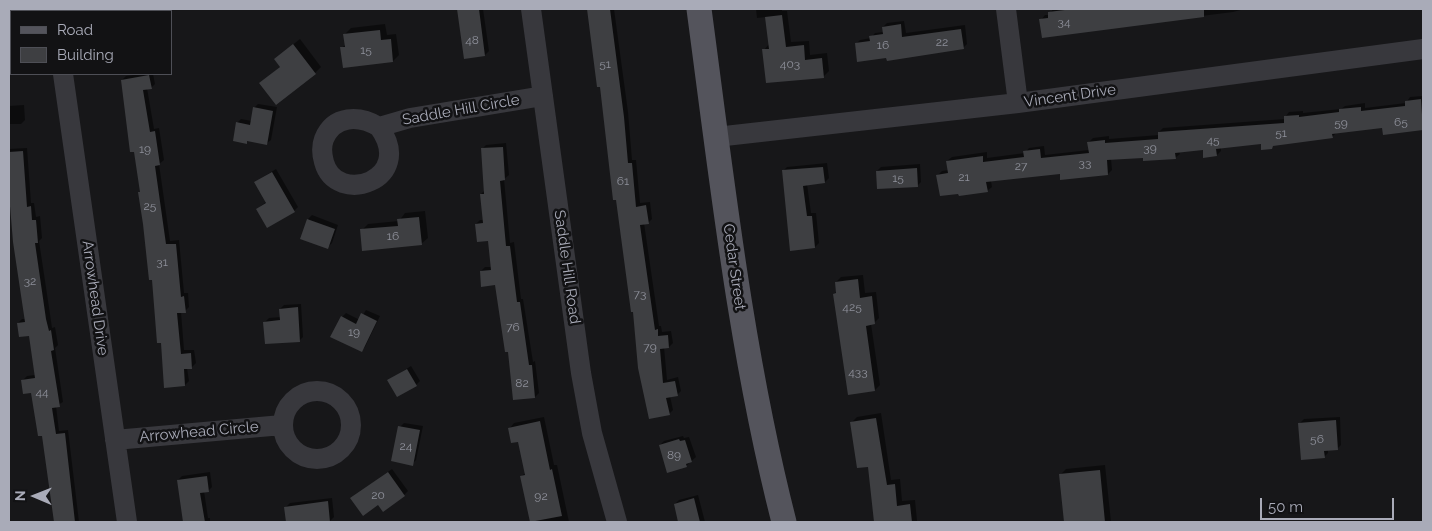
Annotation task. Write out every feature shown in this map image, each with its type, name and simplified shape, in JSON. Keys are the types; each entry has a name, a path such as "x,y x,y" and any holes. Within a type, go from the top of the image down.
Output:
{"main road":[{"name":"Cedar Street","path":"699,9 739,306 771,471 784,522"}],"street":[{"name":"Saddle Hill Road","path":"531,9 581,372 592,433 617,522"},
{"path":"1006,9 1018,103"},
{"name":"Vincent Drive","path":"716,137 1018,103 1423,49"},
{"name":"Arrowhead Drive","path":"63,75 127,522"},
{"name":"Saddle Hill Circle","path":"378,127 410,118 543,96"},
{"name":"Arrowhead Circle","path":"115,440 282,425"}],"building":[{"path":"457,9 479,9 485,56 464,59"},
{"path":"587,9 610,9 628,163 632,163 636,207 646,205 649,224 640,225 655,330 658,329 658,336 668,335 669,348 660,349 663,383 675,381 678,396 666,398 670,415 649,419 638,368 633,312 631,312 616,200 613,200 600,87 597,87"},
{"path":"1073,9 1204,9 1204,17 1042,38 1039,19 1048,18 1048,12"},
{"path":"782,15 786,47 804,45 805,60 822,58 824,78 766,83 762,49 769,49 765,17"},
{"path":"901,24 902,37 961,29 964,49 887,61 886,58 857,62 855,43 870,41 869,36 883,34 882,27"},
{"path":"380,30 381,40 391,39 393,62 343,68 340,47 345,47 343,34"},
{"path":"293,44 316,74 276,105 259,83 280,67 274,59"},
{"path":"149,75 152,89 143,90 150,132 155,131 160,165 155,166 166,244 176,244 181,297 184,296 186,313 177,313 181,354 191,353 192,369 184,369 185,386 164,388 161,343 157,343 152,280 149,280 138,192 140,192 134,152 130,152 121,80"},
{"path":"1421,99 1423,130 1383,135 1382,128 1332,134 1333,138 1273,146 1272,149 1261,150 1261,144 1216,149 1217,156 1203,158 1203,150 1175,153 1176,159 1143,161 1143,158 1107,160 1108,175 1060,180 1060,174 986,182 988,192 959,196 958,194 940,196 936,175 948,173 946,161 983,156 983,162 1024,157 1023,151 1040,149 1041,158 1089,153 1087,142 1105,140 1105,143 1158,139 1158,132 1284,123 1284,116 1299,115 1299,117 1339,112 1339,109 1361,107 1361,111 1405,106 1405,101"},
{"path":"253,107 273,111 267,145 247,141 247,144 233,141 236,122 250,125"},
{"path":"503,147 505,180 500,181 506,246 510,246 517,302 520,302 529,365 532,365 535,398 513,400 508,352 505,352 495,285 481,287 480,271 491,270 488,241 477,242 475,224 483,223 480,194 484,194 481,148"},
{"path":"23,151 27,207 31,206 32,220 36,220 38,243 35,243 46,319 49,331 51,330 54,350 51,351 60,407 52,408 56,434 65,433 75,522 54,522 42,436 38,436 31,393 23,394 21,380 35,378 29,336 19,337 17,323 25,322 13,242 9,194 9,152"},
{"path":"823,167 825,183 803,186 807,216 812,216 815,248 790,251 782,170"},
{"path":"917,168 918,187 877,189 876,171"},
{"path":"272,172 295,212 267,228 256,209 266,203 254,182"},
{"path":"419,217 422,245 362,251 360,229 398,226 397,219"},
{"path":"307,219 335,229 328,249 300,239"},
{"path":"858,279 860,298 872,296 875,324 866,326 875,391 848,395 833,294 836,293 835,282"},
{"path":"298,307 300,342 265,344 263,322 280,320 279,309"},
{"path":"361,313 377,321 362,352 330,337 341,316 356,324"},
{"path":"407,369 417,386 397,397 387,380"},
{"path":"876,418 887,485 895,484 897,506 910,504 912,522 874,522 868,467 857,468 850,422"},
{"path":"1336,420 1338,450 1324,451 1325,458 1301,460 1298,423"},
{"path":"540,421 562,516 530,522 520,476 525,475 518,442 511,443 508,428"},
{"path":"398,426 420,430 413,466 391,461"},
{"path":"679,439 680,441 685,440 692,462 686,464 687,467 667,473 659,445"},
{"path":"1100,470 1105,522 1064,522 1059,474"},
{"path":"388,472 405,496 383,512 378,505 363,516 350,498"},
{"path":"207,476 209,492 200,493 205,522 183,522 177,480"},
{"path":"694,498 700,522 678,522 674,504"},
{"path":"328,501 330,522 286,522 284,507"}]}
